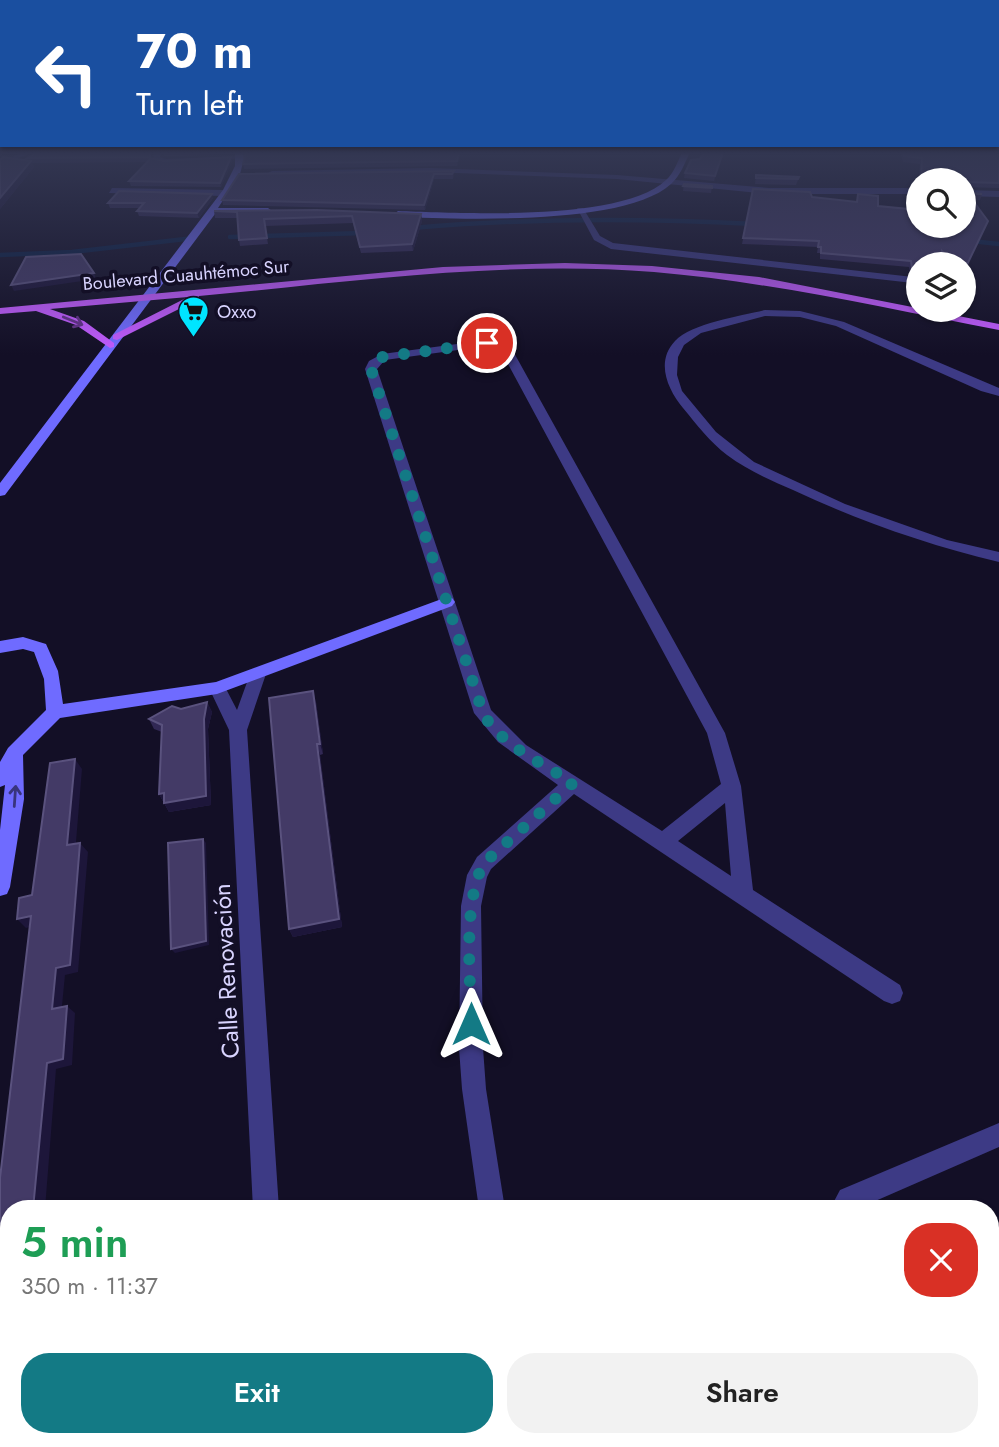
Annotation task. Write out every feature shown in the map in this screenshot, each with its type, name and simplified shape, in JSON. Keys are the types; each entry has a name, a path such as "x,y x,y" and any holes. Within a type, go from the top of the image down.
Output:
{"main road":[{"name":"Boulevard Cuauhtémoc Sur","path":"0,311 480,267 621,267 705,273 792,285 999,327"},
{"path":"31,307 80,323 114,341 210,291"}],"street":[{"path":"0,492 206,220"},
{"path":"587,220 601,243 623,249 736,258 906,279"},
{"path":"999,392 985,389 840,324 800,314 765,313 697,331 679,343 672,357 671,375 676,392 712,435 749,465 840,508 943,544 999,557"},
{"path":"743,895 733,786 726,757 716,733 508,351 501,345 487,343 382,357 373,363 371,369 483,713 490,726 573,783 663,842 743,895 892,993"},
{"path":"0,779 14,753 55,712 217,688 447,603"},
{"path":"0,647 23,643 40,648 49,663 54,685 55,712"},
{"name":"Calle Renovación","path":"258,674 238,730 265,1200"},
{"name":"Calle Renovación","path":"217,688 238,730"},
{"path":"0,887 15,799 14,753"},
{"path":"491,1200 474,1089 471,1048 471,906 477,875 484,863 573,783"},
{"path":"663,842 733,786"},
{"path":"848,1200 999,1135"}],"building":[{"path":"238,220 264,220 267,238 239,240"},
{"path":"353,220 419,220 412,244 360,247"},
{"path":"747,220 906,220 906,238 976,238 976,220 988,221 973,252 906,252 906,261 821,253 819,241 743,238"},
{"path":"81,254 94,273 11,285 26,257"},
{"path":"313,691 339,919 289,929 269,698"},
{"path":"207,702 204,719 206,796 164,803 164,793 159,794 162,725 149,719 172,706 181,709"},
{"path":"75,759 67,845 80,843 70,965 56,968 52,1009 67,1006 63,1059 47,1063 34,1200 0,1200 0,1178 31,916 17,919 19,898 32,895 50,763"},
{"path":"203,839 206,941 171,949 168,843"}],"waterway":[{"path":"412,228 583,220 755,224"},
{"path":"230,237 364,233"},
{"path":"0,255 72,252 194,238"},
{"path":"971,241 999,244"}],"place":[{"name":"Oxxo","path":"194,339"}],"route":[{"path":"471,1024 471,906 477,875 484,863 573,783 509,741 490,726 483,713 371,369 373,363 382,357 487,343"}]}
